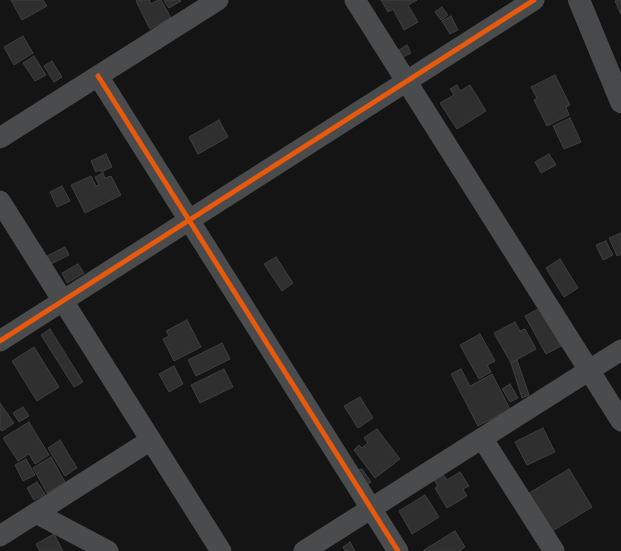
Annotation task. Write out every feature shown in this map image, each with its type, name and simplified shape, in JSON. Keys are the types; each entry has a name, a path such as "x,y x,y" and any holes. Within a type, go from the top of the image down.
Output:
{"main road":[{"path":"579,0 621,102"}],"street":[{"path":"0,138 218,0"},
{"path":"355,0 621,421"},
{"path":"0,341 534,0"},
{"path":"98,76 398,551"},
{"path":"0,201 221,551"},
{"path":"304,551 621,350"},
{"path":"482,438 554,551"},
{"path":"0,536 151,440"},
{"path":"36,513 108,551"}],"building":[{"path":"11,0 43,0 47,6 22,20"},
{"path":"149,0 151,4 161,0 171,18 150,29 136,1"},
{"path":"381,0 417,0 408,5 418,22 404,30 393,9 388,12"},
{"path":"621,0 621,15 615,1"},
{"path":"164,1 181,1 169,8"},
{"path":"442,7 448,15 441,20 435,12"},
{"path":"451,16 458,30 450,34 442,21"},
{"path":"23,36 33,53 14,65 4,47"},
{"path":"407,45 411,53 403,57 399,50"},
{"path":"34,56 46,75 35,81 23,63"},
{"path":"52,61 62,77 54,82 44,66"},
{"path":"555,75 570,105 566,107 569,115 547,126 534,100 537,98 531,87"},
{"path":"457,85 460,91 470,85 486,111 457,129 440,103 454,95 450,89"},
{"path":"570,118 581,142 564,149 553,126"},
{"path":"219,120 228,137 198,154 189,137"},
{"path":"106,154 112,167 101,172 100,170 96,172 91,161"},
{"path":"549,154 556,165 541,173 535,162"},
{"path":"103,173 105,178 111,176 121,195 85,213 71,185 91,176 96,186 99,185 95,177"},
{"path":"62,186 70,201 57,207 50,192"},
{"path":"621,233 621,254 617,256 609,238"},
{"path":"606,241 613,255 603,260 596,245"},
{"path":"65,247 69,255 51,264 47,256"},
{"path":"276,257 293,283 282,291 264,264"},
{"path":"560,259 578,288 564,297 546,268"},
{"path":"78,264 84,273 67,283 62,273"},
{"path":"540,308 561,346 546,354 525,316"},
{"path":"187,320 201,347 174,361 163,339 169,336 166,331"},
{"path":"515,322 520,331 525,329 536,349 511,363 494,333"},
{"path":"50,329 83,382 74,387 41,335"},
{"path":"480,334 495,361 487,365 491,372 479,379 460,345"},
{"path":"222,343 230,359 196,376 188,360"},
{"path":"34,347 59,387 37,401 12,361"},
{"path":"517,360 529,395 522,398 511,363"},
{"path":"174,366 183,384 169,392 159,374"},
{"path":"224,369 233,387 200,403 191,385"},
{"path":"461,369 470,386 492,374 510,409 478,426 451,374"},
{"path":"510,384 518,398 510,402 502,389"},
{"path":"360,397 373,418 358,428 344,406"},
{"path":"0,403 14,423 2,431 0,429"},
{"path":"23,407 29,416 19,422 13,413"},
{"path":"29,422 49,455 35,464 29,454 18,461 3,438"},
{"path":"543,428 555,452 527,465 515,442"},
{"path":"377,429 400,459 375,478 354,450 359,445 362,448 368,443 364,438"},
{"path":"60,440 77,468 65,476 48,448"},
{"path":"51,457 65,482 47,493 33,468"},
{"path":"26,459 35,475 23,481 15,465"},
{"path":"362,469 371,482 362,488 359,470"},
{"path":"569,469 592,507 549,533 526,495"},
{"path":"460,472 469,486 463,489 467,496 447,508 435,488 438,486 434,480 443,474 447,480"},
{"path":"37,482 45,494 34,500 27,488"},
{"path":"425,495 439,517 412,534 399,511"},
{"path":"455,531 465,547 459,551 424,551 424,550"},
{"path":"54,534 63,551 40,551 36,544"},
{"path":"350,542 355,551 345,551 343,547"}],"cycle path":[{"path":"0,341 534,0"},
{"path":"98,76 398,551"}]}
